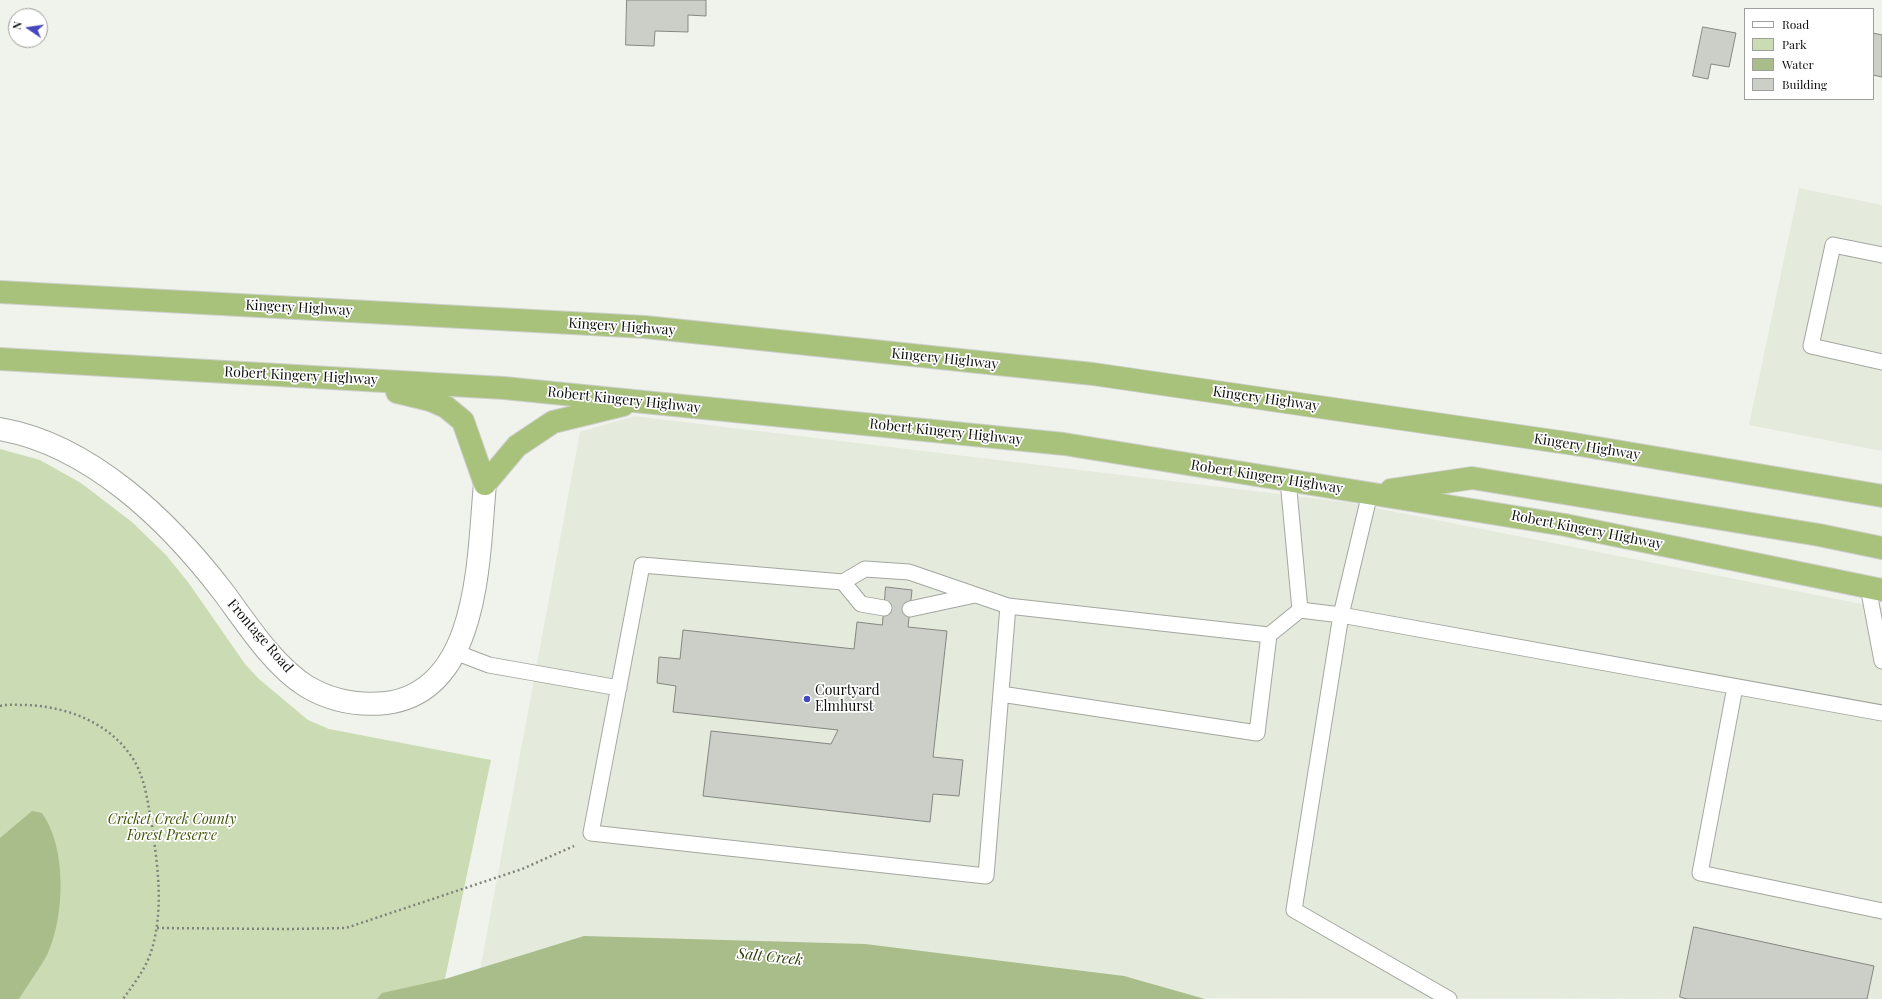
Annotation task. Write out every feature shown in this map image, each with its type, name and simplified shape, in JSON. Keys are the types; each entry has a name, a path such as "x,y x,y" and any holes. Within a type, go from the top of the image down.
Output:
{"highway":[{"name":"Kingery Highway","path":"0,292 645,327 1085,373 1566,443 1882,496"},
{"name":"Robert Kingery Highway","path":"0,359 504,388 1064,444 1565,525 1875,588"},
{"path":"330,378 430,400 446,407 463,421 485,484"},
{"path":"485,484 517,446 553,422 639,401"},
{"path":"1370,493 1472,478 1819,535 1882,548"}],"street":[{"name":"Frontage Road","path":"0,429 38,438 70,453 114,482 155,514 181,540 257,636 282,665 306,686 340,701 365,705 395,702 419,691 438,677 455,652 466,627 474,594 485,484"}],"lane":[{"path":"1882,255 1833,245 1811,346 1882,362"},
{"path":"1288,480 1300,610"},
{"path":"1370,493 1341,615 1294,910 1449,999"},
{"path":"1008,606 986,876 591,834 642,565 843,582 865,569 908,572 1008,606 1268,636"},
{"path":"843,582 861,604 884,608"},
{"path":"1875,588 1882,661"},
{"path":"910,609 975,595"},
{"path":"1001,694 1257,733 1268,636 1300,610 1341,615 1882,713"},
{"path":"455,652 489,665 619,688"},
{"path":"1735,686 1700,873 1882,911"}],"path":[{"path":"0,706 37,706 66,710 85,718 115,737 135,762 147,794 160,892 157,928 151,954 140,976 123,999"},
{"path":"157,928 346,928 522,869 575,846"}],"shaded area":[{"path":"1799,188 1882,205 1882,451 1749,425"},
{"path":"634,416 1345,502 1882,608 1882,999 475,997 580,432"}],"green space":[{"name":"Cricket Creek County Forest Preserve","path":"0,449 40,460 81,483 132,522 166,555 188,582 245,664 259,679 308,720 329,729 491,760 445,979 478,999 0,999"}],"water":[{"path":"32,811 42,813 50,828 56,845 61,883 57,922 47,955 19,999 0,999 0,838"},
{"name":"Salt Creek","path":"584,936 865,944 1124,976 1205,999 377,999 382,993 445,979"}],"building":[{"path":"627,0 706,0 706,16 688,15 688,32 655,31 654,46 626,45"},
{"path":"1703,27 1736,33 1729,67 1711,64 1708,79 1693,76"},
{"path":"1874,33 1882,35 1882,77 1874,75"},
{"name":"Courtyard Elmhurst","path":"886,587 912,590 908,627 947,631 933,757 963,760 959,796 933,794 930,822 703,796 711,731 831,744 838,730 673,712 676,686 657,683 659,657 680,659 683,630 854,649 857,622 882,625"},
{"path":"1694,927 1874,966 1867,999 1687,999 1680,997"}],"place":[{"name":"Courtyard Elmhurst","path":"807,699"}]}
